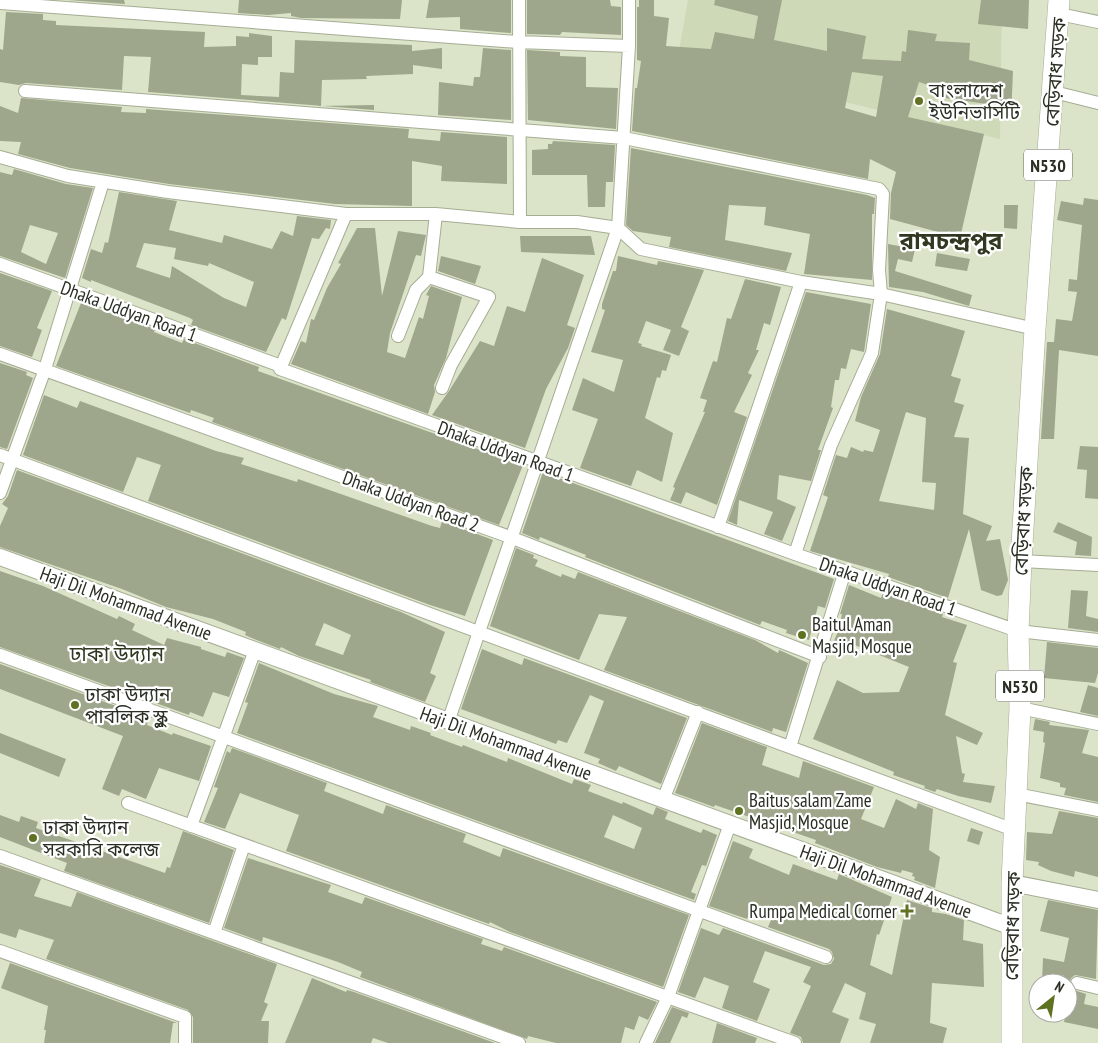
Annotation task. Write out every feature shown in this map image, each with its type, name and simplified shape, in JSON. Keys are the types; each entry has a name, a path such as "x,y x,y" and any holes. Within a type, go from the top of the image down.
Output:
{"highway":[{"name":"বেড়িবাধ সড়ক","path":"1012,1043 1012,882 1020,708 1018,630 1021,561 1035,329 1059,7"}],"street":[{"path":"519,0 520,222"},
{"path":"448,722 510,537 538,462 618,228 629,46 629,0"},
{"path":"0,3 518,42 629,46"},
{"path":"1059,7 1098,22"},
{"path":"24,90 624,138 879,189 883,194 879,270 881,294 872,353 831,445 795,554"},
{"path":"1054,92 1098,103"},
{"path":"0,157 68,176 103,182 346,214 436,214 520,222 577,222 618,228 641,249 801,282 881,294 1035,329"},
{"path":"0,493 6,458 45,369 72,290 103,182"},
{"path":"280,369 346,214"},
{"path":"398,336 416,290 429,277 436,214"},
{"name":"Dhaka Uddyan Road 1","path":"0,264 281,366 280,369 795,554 1018,630 1098,640"},
{"path":"429,277 489,296 451,365 442,388"},
{"path":"718,526 801,282"},
{"name":"Dhaka Uddyan Road 2","path":"0,354 510,537 820,657"},
{"path":"6,458 478,630 1014,830"},
{"name":"Haji Dil Mohammad Avenue","path":"0,557 1012,927"},
{"path":"1021,561 1098,566"},
{"path":"790,746 820,657 845,571"},
{"path":"191,826 255,650"},
{"path":"0,656 826,957"},
{"path":"1020,708 1098,724"},
{"path":"663,800 698,712"},
{"path":"1016,794 1098,810"},
{"path":"128,803 794,1043"},
{"path":"646,1043 668,997 730,824"},
{"path":"214,933 244,845"},
{"path":"0,856 519,1043"},
{"path":"1012,882 1098,900"},
{"path":"0,951 185,1017 185,1043"},
{"path":"1078,983 1098,988"}],"shaded area":[{"name":"বাংলাদেশ ইউনিভার্সিটি","path":"688,0 1002,0 1000,139 677,62"}],"building":[{"path":"68,0 124,0 125,4"},
{"path":"239,0 402,0 400,19 301,18 291,16 291,13 268,15 238,13"},
{"path":"429,0 511,0 511,33 460,29 460,17 426,18"},
{"path":"527,0 610,0 611,6 621,7 621,35 562,32 560,35 527,34"},
{"path":"639,0 654,0 654,16 669,18 666,46 711,49 715,32 754,39 758,16 714,5 715,0 782,0 774,40 827,51 827,28 866,36 862,59 901,61 902,51 906,52 908,30 937,34 935,41 970,43 969,60 1013,71 1011,117 989,113 987,104 939,97 941,89 919,82 908,117 984,134 960,238 890,219 891,193 896,172 870,159 868,179 632,131 635,88 637,88 641,61 637,60 637,7 639,7","holes":["852,72 883,76 876,117 845,108"]},
{"path":"981,0 1029,0 1028,29 978,24"},
{"path":"6,12 43,14 43,20 56,21 56,25 205,32 204,47 236,46 236,36 249,37 249,33 272,36 272,57 258,57 258,65 242,64 241,95 279,97 280,72 294,73 295,40 412,45 412,51 442,48 442,69 413,65 413,74 366,76 367,79 322,80 321,106 148,92 151,57 124,56 122,90 26,83 19,85 0,82 0,49 3,50"},
{"path":"483,48 511,50 511,120 438,115 439,82 473,86 474,77 480,77"},
{"path":"527,50 560,52 560,56 586,57 586,87 618,88 616,129 528,120"},
{"path":"21,98 122,107 121,112 146,113 146,109 409,129 408,138 440,141 441,132 507,137 507,184 441,181 442,166 412,161 412,206 335,204 169,184 70,168 18,154 21,142 0,141 0,106 18,113"},
{"path":"374,105 374,110 323,106"},
{"path":"553,141 615,145 613,182 606,182 605,207 588,207 587,175 532,175 532,150 548,149 548,144 552,144"},
{"path":"631,148 875,198 874,214 872,214 872,280 804,274 810,234 764,225 766,207 729,205 725,240 792,253 786,271 669,247 671,237 633,231 626,225"},
{"path":"14,169 66,184 93,188 65,278 0,256 0,172 12,175","holes":["30,225 58,233 46,264 21,252"]},
{"path":"119,192 177,201 169,230 222,243 224,235 272,249 281,231 293,236 297,216 331,220 330,229 326,228 319,239 312,238 286,320 282,318 266,352 191,325 193,320 190,318 82,278 91,249 102,253 105,242 108,243","holes":["144,243 176,248 174,259 208,266 209,263 254,282 246,307 224,298 172,266 170,278 136,267"]},
{"path":"1084,198 1098,200 1098,356 1059,350 1054,439 1041,439 1047,342 1054,342 1056,319 1072,321 1077,292 1068,291 1069,279 1077,280 1082,225 1057,220 1061,201 1083,205"},
{"path":"1004,205 1018,205 1017,229 1004,228"},
{"path":"357,228 375,228 382,296 398,231 426,235 421,256 416,255 390,333 387,352 405,358 419,317 423,319 429,296 426,295 431,286 462,297 446,358 434,385 435,392 428,414 291,364 301,341 306,343 311,319 314,320 327,288 341,264 338,263"},
{"path":"520,236 591,236 595,255 521,252"},
{"path":"888,244 915,249 912,262 898,259 895,271 972,295 969,306 923,292 889,287"},
{"path":"937,253 970,259 967,271 935,266"},
{"path":"441,256 481,266 475,284 438,271"},
{"path":"618,256 657,265 658,261 704,270 681,327 689,331 679,356 663,350 671,330 646,321 638,343 642,344 641,346 671,355 666,371 662,370 660,378 657,377 645,418 673,433 662,482 637,470 631,486 580,468 598,419 572,410 583,378 614,392 623,360 591,352 605,310 602,309 602,304 613,271 616,271"},
{"path":"542,258 584,275 567,325 575,328 568,348 546,389 525,448 432,415 480,341 494,346 507,306 525,312"},
{"path":"0,273 52,291 37,328 42,330 32,357 0,346"},
{"path":"745,279 781,287 770,325 764,323 756,350 759,350 748,373 752,375 734,412 747,417 717,505 686,492 681,504 670,500 675,488 673,487 705,412 703,412 707,400 700,398 713,361 717,362 727,318 731,319"},
{"path":"806,292 871,304 864,352 851,349 846,369 841,368 839,380 835,380 831,407 833,408 818,450 821,450 811,481 779,475 777,499 796,507 782,541 764,534 773,512 739,500 737,525 728,521"},
{"path":"81,303 155,329 154,332 182,343 184,339 259,367 258,371 523,465 499,525 212,422 214,418 191,410 190,413 56,366"},
{"path":"887,309 965,331 951,376 961,379 954,402 964,405 954,437 969,438 963,514 992,526 986,541 1000,539 1008,580 1002,595 997,596 981,590 969,529 948,598 888,577 889,574 810,551 828,497 823,495 836,455 847,458 851,447 863,452 864,450 873,452 880,430 855,421 861,397 880,354","holes":["906,412 926,418 922,482 936,483 934,510 879,501"]},
{"path":"0,363 27,372 26,375 33,378 7,449 0,447"},
{"path":"44,395 77,408 80,401 216,451 244,458 241,464 297,482 298,479 432,526 440,528 442,521 493,540 465,616 430,605 148,501 161,465 137,457 123,492 23,455"},
{"path":"1080,446 1098,447 1098,499 1085,498 1087,470 1077,469"},
{"path":"17,470 401,612 445,632 430,673 436,676 425,702 370,682 371,680 254,639 245,635 246,632 213,619 166,607 122,589 0,547 0,526 8,508 2,504 8,496","holes":["324,623 351,635 343,655 315,645"]},
{"path":"543,472 834,579 825,608 818,606 809,640 786,633 787,630 762,621 760,625 585,557 586,555 540,537 539,540 522,533"},
{"path":"1058,522 1092,537 1091,556 1075,555 1077,542 1053,532"},
{"path":"516,548 534,555 533,558 538,560 535,566 561,577 562,574 575,579 578,572 755,640 778,653 779,650 808,663 786,732 773,728 772,732 604,670 627,617 599,614 579,660 490,626"},
{"path":"0,571 43,586 117,619 119,616 135,624 132,630 164,645 167,638 201,647 201,649 225,657 227,652 244,658 229,697 213,692 203,717 190,712 189,715 0,647"},
{"path":"849,585 881,598 883,593 943,614 942,617 967,625 953,662 957,663 945,715 983,733 977,745 956,736 962,773 965,774 963,782 995,786 991,803 958,796 937,789 935,792 924,788 925,786 893,775 894,772 813,739 837,680 863,693 899,692 909,667 852,644 849,653 831,648 839,629 842,614 840,614"},
{"path":"1071,590 1088,591 1086,616 1098,619 1098,632 1068,628"},
{"path":"1047,642 1098,648 1098,673 1095,683 1044,678"},
{"path":"482,649 522,665 524,658 687,718 661,784 619,766 616,771 598,763 600,759 584,753 604,701 590,695 567,743 558,740 556,744 461,709"},
{"path":"259,663 334,694 378,706 373,717 410,730 411,726 462,747 463,745 507,762 508,758 572,784 574,779 591,785 588,791 622,804 623,802 653,815 656,807 668,812 665,819 701,833 703,829 717,835 706,866 702,865 691,892 696,894 694,900 237,733 248,703 245,702","holes":["613,815 642,828 634,849 604,837"]},
{"path":"0,664 149,718 147,725 172,735 173,733 211,746 199,781 159,768 146,799 122,789 119,796 102,789 123,736 0,689"},
{"path":"1088,685 1098,688 1098,716 1080,712"},
{"path":"1035,719 1050,722 1049,725 1089,730 1082,753 1098,757 1098,802 1064,795 1066,788 1060,787 1060,783 1040,778 1045,743 1043,742 1044,732 1033,730"},
{"path":"702,723 767,747 762,765 799,778 803,761 874,787 861,819 884,828 896,799 916,809 918,803 933,809 929,850 940,857 935,888 914,880 913,873 902,870 901,873 877,867 815,843 816,840 675,793"},
{"path":"0,733 66,759 59,777 0,753"},
{"path":"232,748 327,783 324,791 383,814 386,805 466,834 463,842 500,857 503,848 689,915 663,987 510,932 490,922 489,924 286,851 299,815 240,793 225,829 204,822 218,788 214,787 227,751 230,753"},
{"path":"1059,811 1098,818 1098,877 1075,871 1074,877 1051,871 1038,865 1039,862 1026,860 1027,832 1052,834"},
{"path":"0,815 19,822 21,816 38,822 36,828 165,873 167,867 170,868 183,831 234,850 209,923 64,871 67,863 0,837"},
{"path":"971,828 983,832 979,845 967,841"},
{"path":"733,841 753,849 749,858 789,875 793,864 837,880 839,874 892,897 879,935 877,934 870,965 892,975 907,900 932,908 932,912 964,920 963,940 983,944 984,987 932,983 930,1023 947,1028 943,1043 870,1043 876,1024 859,1019 866,993 845,983 832,1012 849,1019 840,1043 803,1043 801,1037 790,1033 811,986 803,982 811,967 765,951 753,982 770,989 757,1021 722,1008 729,986 704,977 695,998 678,992 701,928 719,935 723,928 824,965 831,964 834,959 829,949 768,927 772,918 751,910 747,919 709,906"},
{"path":"248,858 331,885 328,892 362,904 365,897 483,939 481,944 502,951 504,947 657,1002 648,1020 639,1016 634,1030 625,1027 621,1043 556,1043 528,1036 527,1039 360,977 362,972 338,962 263,937 262,942 224,928"},
{"path":"0,865 41,879 34,896 71,907 77,892 277,964 264,1002 268,1004 261,1021 269,1021 268,1043 193,1043 193,1017 188,1010 46,959 54,940 19,929 16,938 0,933"},
{"path":"1048,900 1098,910 1096,979 1078,976 1078,973 1042,973 1043,958 1064,962 1069,938 1040,931"},
{"path":"10,963 177,1023 173,1023 170,1043 44,1043 48,1006 1,988"},
{"path":"312,978 346,992 347,990 354,992 495,1043 388,1043 373,1038 371,1043 285,1043"},
{"path":"1078,991 1086,994 1084,1004 1098,1007 1098,1029 1069,1023 1078,1023"},
{"path":"672,1007 689,1013 687,1018 682,1016 670,1043 655,1043"},
{"path":"717,1023 757,1038 755,1043 712,1043"}],"place":[{"name":"বাংলাদেশ ইউনিভার্সিটি","path":"919,101"},
{"name":"Baitul Aman Masjid, Mosque","path":"802,635"},
{"name":"ঢাকা উদ্যান পাবলিক স্কুল","path":"75,705"},
{"name":"Baitus salam Zame Masjid, Mosque","path":"739,811"},
{"name":"ঢাকা উদ্যান সরকারি কলেজ","path":"33,838"},
{"name":"Rumpa Medical Corner","path":"907,911"}],"district":[{"name":"রামচন্দ্রপুর","path":"951,240"},
{"name":"ঢাকা উদ্যান","path":"117,653"}]}
